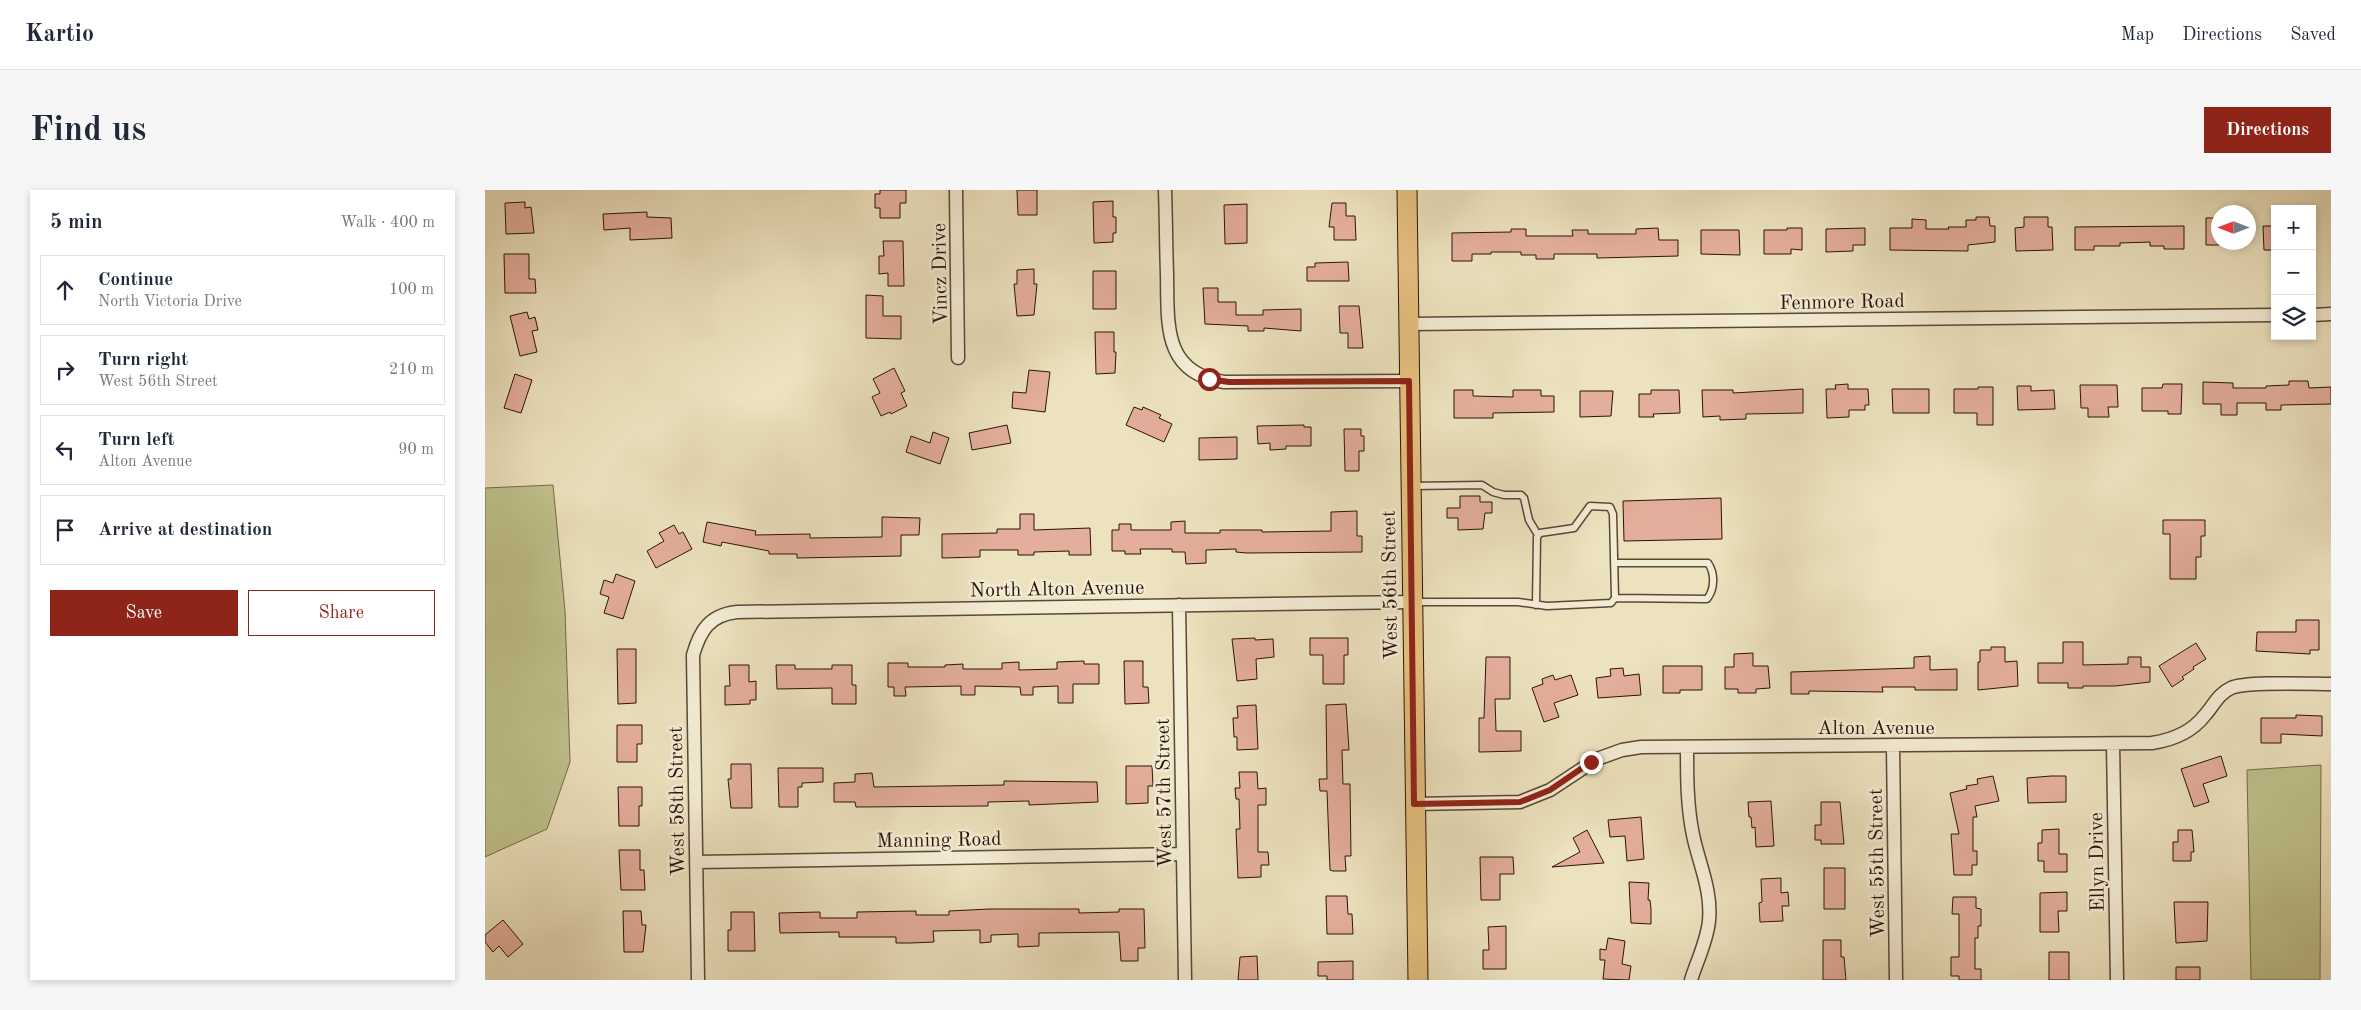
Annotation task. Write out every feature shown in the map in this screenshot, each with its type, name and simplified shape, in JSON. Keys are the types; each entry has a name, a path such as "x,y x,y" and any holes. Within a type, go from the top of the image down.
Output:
{"main road":[{"name":"West 56th Street","path":"1407,190 1414,804 1418,980"}],"street":[{"name":"Vincz Drive","path":"956,190 958,358"},
{"path":"1165,190 1168,331 1172,344 1183,362 1199,375 1224,382 1409,381"},
{"path":"2316,315 2331,314"},
{"name":"Fenmore Road","path":"1409,324 2271,315"},
{"name":"North Alton Avenue","path":"707,626 720,616 737,612 1412,602"},
{"name":"West 57th Street","path":"1179,605 1185,980"},
{"name":"West 58th Street","path":"698,980 693,655 697,638 707,626"},
{"name":"Alton Avenue","path":"1414,804 1520,802 1550,790 1591,762 1609,754 1641,747 2152,743 2181,735 2201,720 2217,698 2233,687 2331,684"},
{"name":"Ellyn Drive","path":"2113,744 2117,980"},
{"name":"West 55th Street","path":"1893,745 1896,980"},
{"path":"1687,747 1688,807 1693,838 1706,880 1709,900 1708,927 1691,980"},
{"name":"Manning Road","path":"696,862 1183,854"}],"lane":[{"path":"1411,486 1482,485 1493,492 1521,495 1524,498 1529,520 1538,535 1536,604"},
{"path":"1412,602 1518,602 1547,606 1605,605 1611,603 1615,598 1613,514 1609,507 1590,506 1574,528 1545,531 1538,535"},
{"path":"1614,563 1707,562 1712,569 1712,592 1707,599 1615,598"}],"green space":[{"path":"553,485 565,611 570,762 547,829 485,857 485,488"},
{"path":"2321,765 2320,980 2251,980 2247,770"}],"building":[{"path":"880,190 906,190 906,203 900,203 900,218 880,218 880,208 875,208 875,194 880,194"},
{"path":"1017,190 1037,190 1037,215 1018,215"},
{"path":"1113,201 1116,233 1113,233 1113,242 1094,243 1093,202"},
{"path":"525,202 525,208 531,207 534,233 506,234 505,203"},
{"path":"1332,203 1346,203 1346,216 1355,216 1356,240 1334,240 1334,227 1329,227"},
{"path":"1247,204 1247,243 1225,244 1224,205"},
{"path":"647,212 647,217 671,218 672,238 630,240 630,228 604,230 603,214"},
{"path":"1976,217 1989,217 1990,226 1995,226 1995,242 1968,245 1968,251 1890,250 1890,228 1912,228 1912,219 1926,220 1926,229 1949,229 1948,227 1966,227 1966,220 1976,220"},
{"path":"2024,217 2048,217 2048,227 2052,227 2053,250 2016,251 2015,228 2024,227"},
{"path":"2206,218 2211,218 2211,245 2206,245"},
{"path":"2184,226 2184,249 2164,249 2164,246 2150,246 2150,242 2120,243 2120,246 2094,246 2094,250 2075,250 2075,227"},
{"path":"2263,226 2271,226 2271,250 2264,250"},
{"path":"1658,228 1659,240 1678,240 1678,256 1597,258 1597,254 1554,254 1554,259 1536,259 1536,255 1521,255 1521,252 1491,252 1491,254 1472,254 1472,261 1452,261 1452,233 1511,232 1511,229 1526,229 1526,236 1573,236 1572,230 1588,230 1588,234 1636,234 1636,229"},
{"path":"1787,228 1802,228 1802,250 1791,249 1791,254 1764,254 1764,230 1787,230"},
{"path":"1865,228 1865,245 1853,245 1853,251 1826,252 1826,229"},
{"path":"1701,230 1739,230 1740,255 1701,254"},
{"path":"883,241 903,241 904,286 888,286 888,273 879,274 879,256 884,256"},
{"path":"504,254 529,254 529,279 535,279 536,293 505,293"},
{"path":"1348,262 1349,281 1307,281 1307,267 1315,267 1315,263"},
{"path":"1034,269 1034,284 1037,284 1034,315 1017,316 1014,284 1017,284 1017,270"},
{"path":"1093,271 1116,271 1116,309 1093,309"},
{"path":"1203,288 1218,288 1218,302 1236,302 1236,315 1263,315 1263,310 1301,309 1301,331 1264,328 1264,331 1248,331 1248,326 1205,324"},
{"path":"866,295 883,296 883,316 901,316 901,339 866,338"},
{"path":"1339,306 1359,306 1363,348 1348,348 1348,333 1340,333"},
{"path":"527,312 529,319 535,317 538,330 532,331 537,352 520,356 510,316"},
{"path":"1095,332 1114,332 1114,352 1116,352 1115,373 1096,374"},
{"path":"894,368 905,391 901,393 907,406 891,414 890,412 881,416 872,397 880,393 873,379"},
{"path":"1029,370 1050,372 1045,412 1012,408 1013,392 1026,393"},
{"path":"515,374 532,380 521,413 504,408"},
{"path":"2289,381 2308,381 2309,388 2331,387 2331,404 2281,405 2281,410 2266,410 2266,403 2237,403 2237,415 2221,415 2221,404 2203,404 2203,382 2233,383 2233,388 2266,388 2266,386 2289,385"},
{"path":"1848,384 1848,389 1868,389 1869,405 1865,405 1865,410 1849,410 1849,417 1827,418 1826,389 1836,389 1835,385"},
{"path":"2163,384 2182,384 2181,414 2168,414 2168,411 2142,411 2142,388 2162,388"},
{"path":"2080,385 2117,385 2118,407 2108,407 2109,417 2088,417 2088,408 2081,408"},
{"path":"2017,386 2031,386 2031,391 2054,390 2055,409 2018,410"},
{"path":"1978,387 1993,387 1993,425 1977,425 1977,413 1954,413 1954,389 1978,389"},
{"path":"1803,389 1803,413 1746,414 1746,419 1720,420 1720,416 1703,417 1702,390 1733,390 1733,393"},
{"path":"1892,389 1929,389 1929,413 1893,413"},
{"path":"1454,390 1473,390 1473,396 1513,397 1513,390 1541,390 1541,396 1554,396 1554,412 1493,413 1493,418 1454,418"},
{"path":"1651,390 1679,390 1680,413 1653,414 1654,417 1639,417 1639,394 1651,394"},
{"path":"1580,391 1613,391 1611,416 1580,417"},
{"path":"1134,407 1142,410 1143,407 1161,415 1159,418 1172,424 1164,442 1126,425"},
{"path":"1007,425 1011,443 972,450 969,433"},
{"path":"1304,425 1304,427 1311,427 1311,446 1286,446 1286,449 1270,450 1270,443 1258,444 1257,426"},
{"path":"1344,429 1361,429 1361,436 1364,436 1364,451 1359,451 1359,471 1345,471"},
{"path":"933,432 949,438 940,464 906,452 911,436 930,443"},
{"path":"1237,437 1237,459 1199,460 1199,438"},
{"path":"1460,496 1480,496 1480,502 1492,502 1492,513 1485,513 1483,529 1458,530 1458,518 1447,518 1447,508 1460,508"},
{"path":"1721,498 1722,539 1624,541 1623,501"},
{"path":"1357,511 1357,536 1362,536 1362,552 1247,553 1236,552 1236,549 1206,550 1206,563 1186,564 1185,552 1172,552 1172,549 1140,549 1141,554 1125,554 1125,551 1112,551 1112,530 1119,530 1119,524 1131,524 1131,530 1171,530 1171,522 1185,521 1185,533 1220,533 1220,530 1262,530 1262,532 1331,531 1331,512"},
{"path":"1020,514 1034,514 1034,530 1090,528 1091,555 1069,555 1069,551 1034,552 1034,555 1018,555 1018,550 980,550 980,557 942,558 942,534 997,533 997,529 1020,529"},
{"path":"882,517 920,518 919,535 901,535 901,556 797,558 797,554 769,554 769,551 722,542 721,546 703,542 707,522 756,531 755,535 810,534 810,538 882,537"},
{"path":"2163,520 2205,520 2205,536 2201,536 2201,557 2196,557 2196,579 2170,579 2170,534 2163,534"},
{"path":"674,525 679,534 683,532 692,549 656,568 647,551 664,541 659,533"},
{"path":"616,574 635,581 623,619 604,613 609,597 600,594 604,580 613,583"},
{"path":"2296,620 2319,620 2319,650 2310,650 2310,654 2256,651 2257,632 2296,632"},
{"path":"1255,638 1255,640 1273,639 1274,657 1256,659 1257,679 1237,681 1232,639"},
{"path":"1310,638 1348,638 1348,655 1344,655 1344,684 1323,684 1323,655 1310,655"},
{"path":"2063,642 2083,642 2083,665 2128,664 2128,657 2141,657 2141,667 2150,667 2150,682 2115,686 2083,686 2083,688 2068,688 2068,683 2038,683 2038,663 2063,663"},
{"path":"2196,643 2206,659 2193,667 2194,669 2182,677 2184,679 2172,687 2159,666"},
{"path":"1991,647 2005,647 2005,662 2017,661 2018,686 1978,690 1980,650 1991,650"},
{"path":"617,649 636,649 636,703 618,704"},
{"path":"1753,653 1753,666 1768,666 1770,688 1756,689 1756,693 1738,693 1738,689 1725,689 1725,667 1734,667 1734,654"},
{"path":"1930,656 1930,670 1957,669 1957,690 1915,690 1915,687 1882,687 1883,692 1809,691 1809,694 1791,694 1791,672 1914,668 1914,657"},
{"path":"1486,657 1510,657 1510,699 1495,699 1496,731 1521,731 1521,751 1479,752 1479,718 1484,718"},
{"path":"1084,661 1084,664 1099,664 1099,684 1073,684 1073,703 1058,703 1058,686 1033,687 1033,695 1021,695 1020,687 975,686 975,695 961,695 961,686 905,687 906,696 894,696 894,687 888,687 888,663 908,663 908,667 945,667 945,665 963,664 963,669 1002,669 1002,663 1019,662 1019,670 1057,669 1057,662"},
{"path":"1124,661 1143,661 1143,687 1148,687 1149,703 1125,704"},
{"path":"729,665 749,665 749,682 756,681 756,700 750,700 750,704 725,705 725,686 730,686"},
{"path":"776,665 795,665 795,669 832,669 832,665 852,665 852,685 856,685 856,704 832,704 832,688 777,689"},
{"path":"1663,666 1702,666 1702,690 1680,690 1680,693 1663,693"},
{"path":"1623,668 1624,676 1639,674 1641,695 1598,698 1596,678 1611,676 1610,669"},
{"path":"1553,675 1555,680 1571,675 1578,695 1554,703 1559,717 1544,722 1532,688 1543,684 1542,679"},
{"path":"1346,704 1349,750 1342,750 1343,784 1350,784 1351,856 1345,856 1346,871 1333,871 1330,870 1327,791 1320,791 1319,779 1327,779 1326,705"},
{"path":"1256,705 1258,749 1237,750 1237,737 1234,737 1233,718 1238,718 1237,706"},
{"path":"2296,715 2322,716 2322,736 2281,734 2281,743 2261,743 2261,718 2296,718"},
{"path":"617,725 642,725 642,744 637,744 637,762 617,762"},
{"path":"2221,756 2227,776 2203,784 2209,802 2194,807 2181,769"},
{"path":"731,764 751,764 752,808 731,808 728,779 731,779"},
{"path":"1126,766 1152,766 1153,786 1148,786 1148,803 1126,804"},
{"path":"778,768 823,768 823,782 802,783 802,787 798,787 798,807 779,807"},
{"path":"1239,772 1257,772 1258,789 1266,788 1266,805 1258,805 1258,852 1268,852 1269,865 1261,865 1261,877 1238,878 1236,829 1240,829 1239,799 1236,799 1235,788 1240,788"},
{"path":"872,773 874,787 1004,785 1004,781 1097,782 1098,802 1029,805 1029,801 988,802 988,806 856,807 855,802 834,802 834,783 855,782 855,774"},
{"path":"1993,776 1999,801 1975,806 1977,817 1973,817 1973,851 1977,851 1977,865 1972,865 1972,875 1954,875 1951,834 1959,834 1950,793 1967,789 1966,786 1978,784 1977,779"},
{"path":"2066,776 2066,802 2028,803 2027,778"},
{"path":"618,787 642,787 642,806 639,806 639,826 619,826"},
{"path":"1771,801 1774,846 1756,847 1755,827 1752,828 1748,802"},
{"path":"1821,802 1840,802 1844,844 1821,844 1821,840 1815,840 1815,825 1821,825"},
{"path":"1641,817 1644,859 1627,861 1625,836 1610,837 1608,820"},
{"path":"2059,829 2059,854 2067,854 2067,872 2044,872 2044,861 2038,861 2038,843 2042,843 2042,830"},
{"path":"1587,830 1604,863 1552,867 1580,852 1573,838"},
{"path":"2178,830 2192,830 2194,852 2191,852 2191,861 2173,861 2173,842 2178,842"},
{"path":"619,850 640,850 640,870 644,870 645,890 621,890"},
{"path":"1480,857 1513,857 1514,874 1500,874 1500,900 1481,900"},
{"path":"1824,868 1845,868 1845,909 1824,909"},
{"path":"1781,878 1781,893 1788,892 1789,906 1782,906 1783,921 1760,922 1759,903 1762,902 1761,879"},
{"path":"1629,882 1649,883 1648,900 1650,900 1651,924 1631,923"},
{"path":"2067,892 2067,911 2058,911 2059,932 2040,932 2040,893"},
{"path":"1326,896 1347,896 1348,914 1352,914 1353,934 1327,934"},
{"path":"1953,897 1976,897 1976,908 1981,909 1981,926 1978,926 1978,938 1975,938 1975,969 1981,969 1981,980 1959,980 1959,976 1951,976 1951,957 1959,957 1959,914 1952,914"},
{"path":"2174,902 2208,902 2207,941 2176,943"},
{"path":"1079,909 1079,913 1119,912 1119,909 1144,909 1145,948 1138,948 1138,961 1121,961 1119,932 1039,933 1039,946 1018,947 1018,934 991,935 991,942 980,943 980,930 933,931 934,942 911,943 896,943 896,937 839,937 839,932 780,933 779,913 820,912 820,918 857,918 857,912 916,911 916,915 949,915 949,911"},
{"path":"623,911 641,911 642,925 646,925 643,952 624,952"},
{"path":"731,912 754,912 755,951 728,951 728,930 731,930"},
{"path":"503,920 523,944 508,957 499,946 493,952 485,942 485,935"},
{"path":"1506,926 1506,969 1483,969 1483,950 1489,950 1488,927"},
{"path":"1608,938 1625,941 1622,964 1631,966 1629,980 1603,979 1605,960 1600,960 1600,949 1606,950"},
{"path":"1823,940 1841,940 1841,957 1844,957 1846,980 1823,980"},
{"path":"2049,952 2069,952 2069,980 2049,980"},
{"path":"1257,956 1258,980 1238,980 1240,957"},
{"path":"1353,961 1353,980 1327,980 1327,976 1318,976 1318,962"},
{"path":"2176,967 2200,967 2200,980 2176,980"}],"route":[{"path":"1209,379 1224,382 1409,381 1414,804 1508,804 1520,802 1550,790 1591,762"}]}
